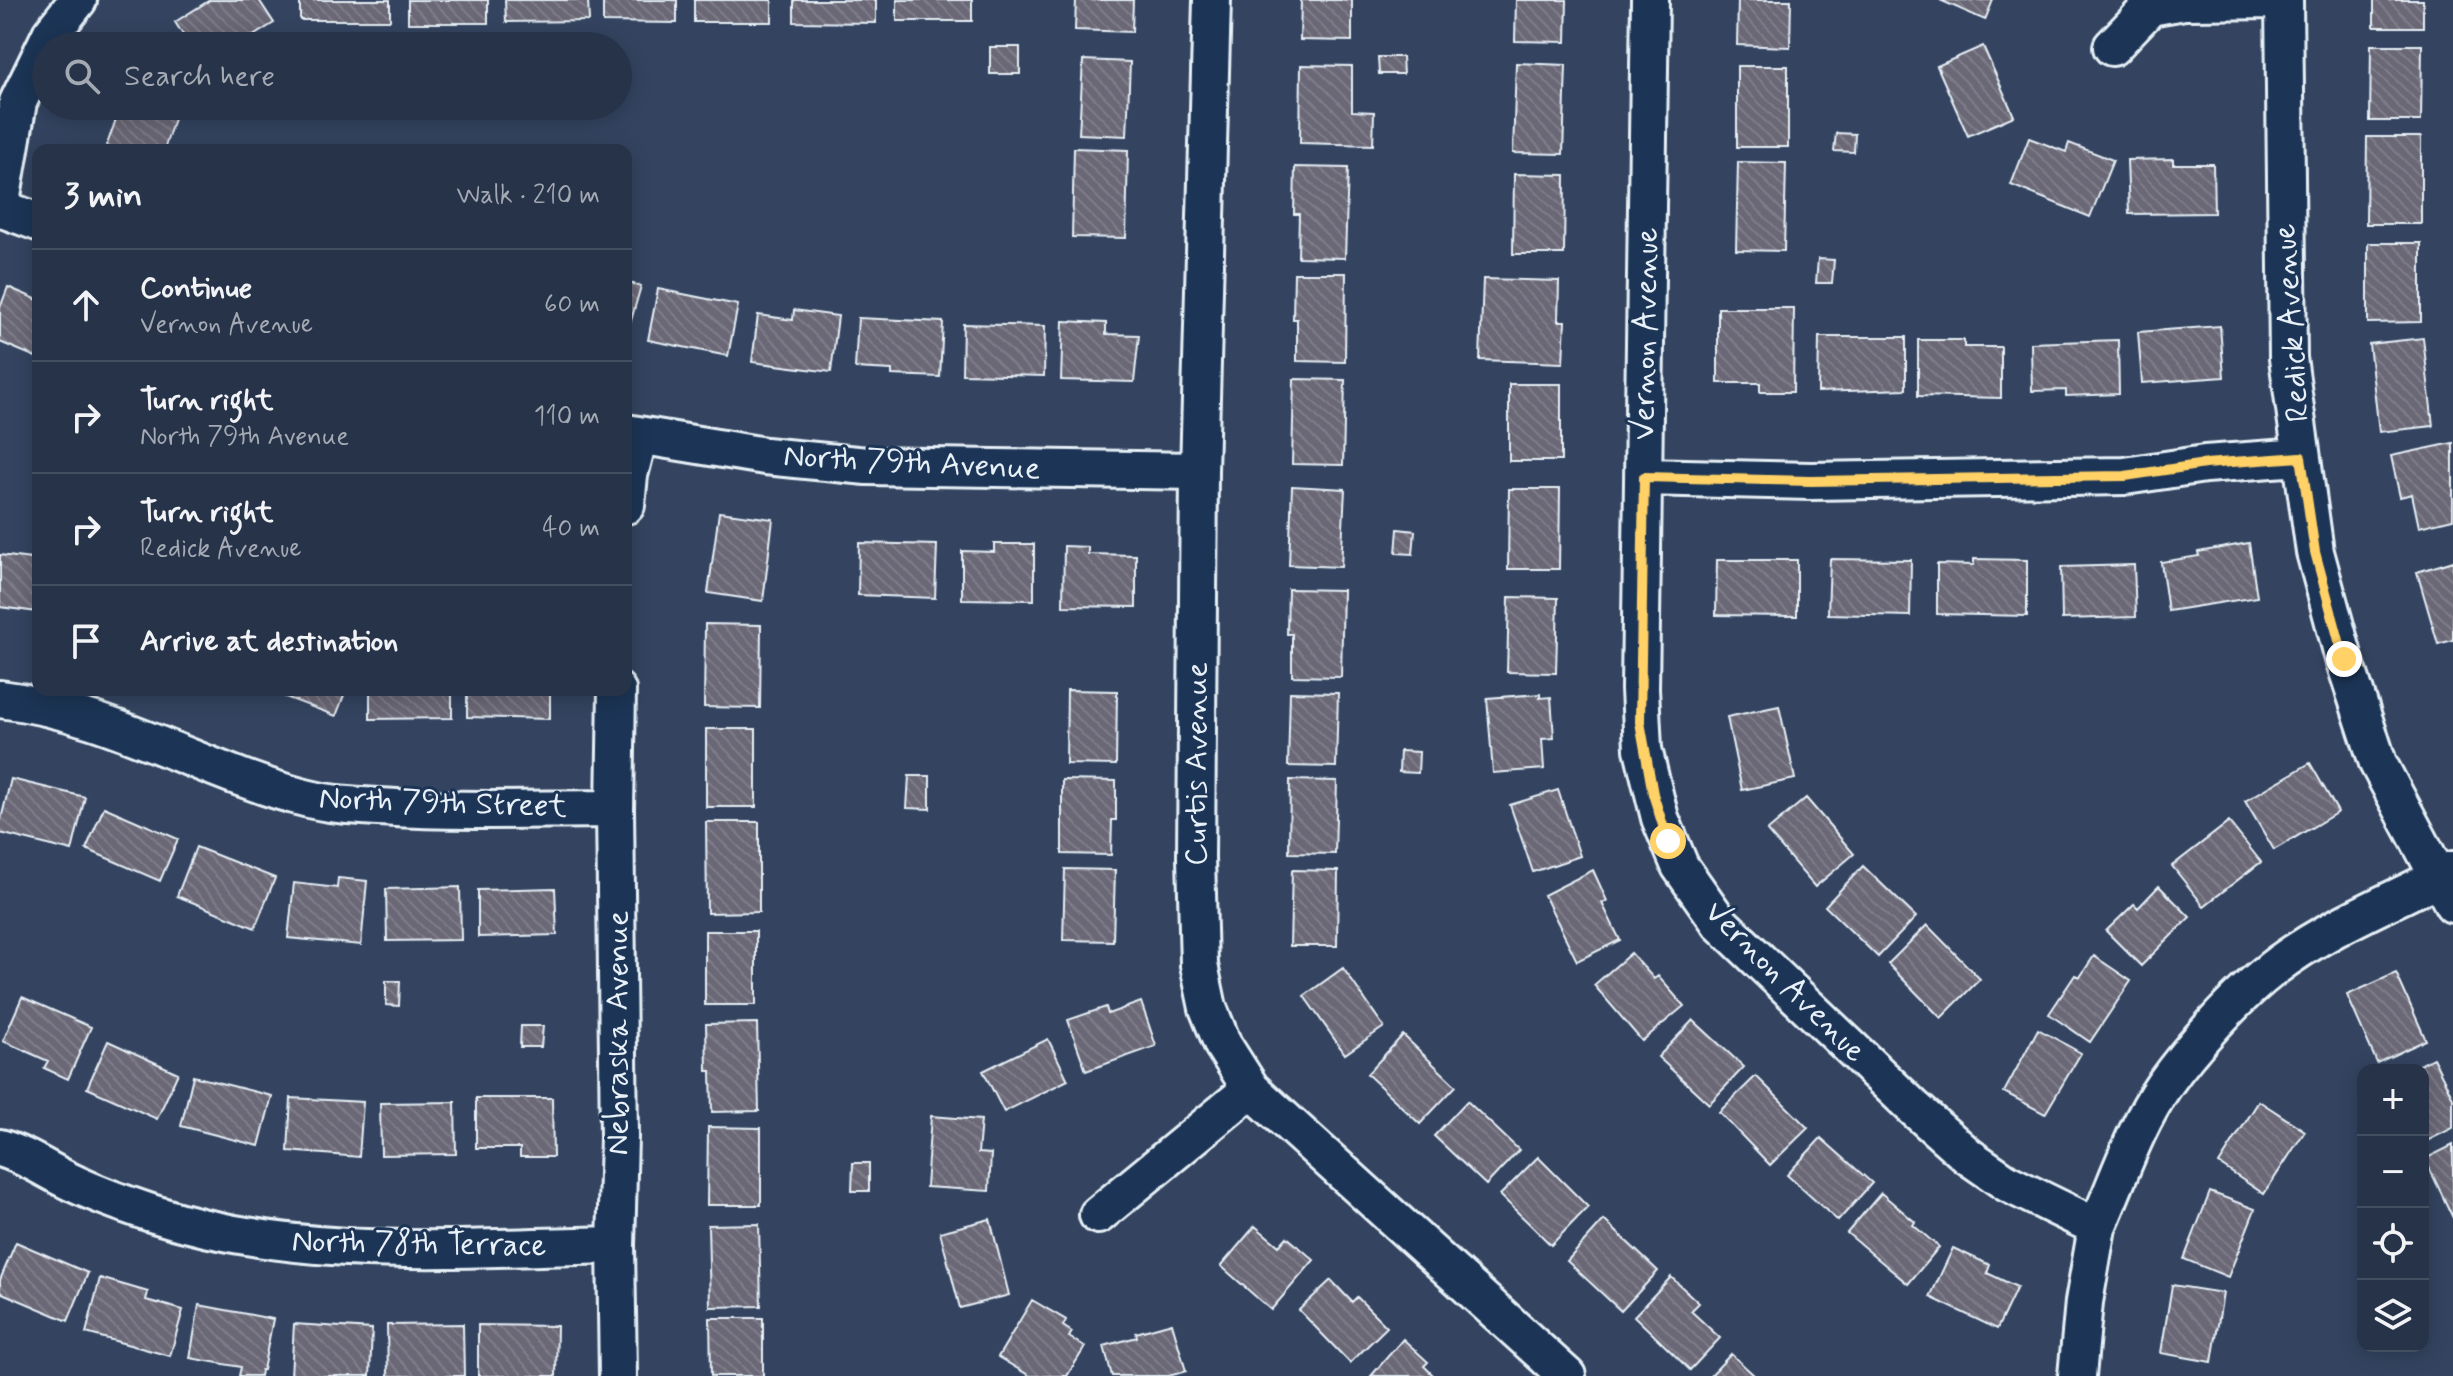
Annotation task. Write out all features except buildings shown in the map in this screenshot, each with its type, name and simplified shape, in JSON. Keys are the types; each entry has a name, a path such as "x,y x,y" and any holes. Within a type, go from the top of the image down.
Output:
{"street":[{"path":"53,32 78,0"},
{"name":"Curtis Avenue","path":"1212,0 1199,471 1196,857 1199,965 1213,1020 1223,1045 1251,1089 1567,1376"},
{"name":"Vernon Avenue","path":"1650,0 1640,689 1642,735 1656,806 1680,866 1735,940 1950,1141 1986,1170 2097,1227"},
{"path":"2112,47 2150,7 2184,1 2284,0"},
{"name":"Redick Avenue","path":"2284,0 2288,358 2315,552 2348,674 2378,763 2448,884"},
{"path":"32,73 18,102 0,208 32,220"},
{"name":"North 79th Avenue","path":"632,435 765,456 867,466 1199,471"},
{"path":"1644,477 1811,481 2125,476 2205,464 2301,457"},
{"name":"Nebraska Avenue","path":"617,696 618,1376"},
{"name":"North 79th Street","path":"0,699 73,714 126,730 268,788 310,800 427,810 615,809"},
{"path":"2077,1376 2084,1302 2097,1227 2140,1130 2164,1086 2208,1030 2272,969 2334,930 2448,884"},
{"path":"1098,1215 1251,1089"},
{"name":"North 78th Terrace","path":"0,1148 74,1183 151,1213 217,1231 284,1243 395,1249 616,1245"}],"route":[{"path":"1668,841 1653,794 1640,722 1644,477 1811,481 2125,476 2205,464 2301,457 2315,552 2344,659"}]}
